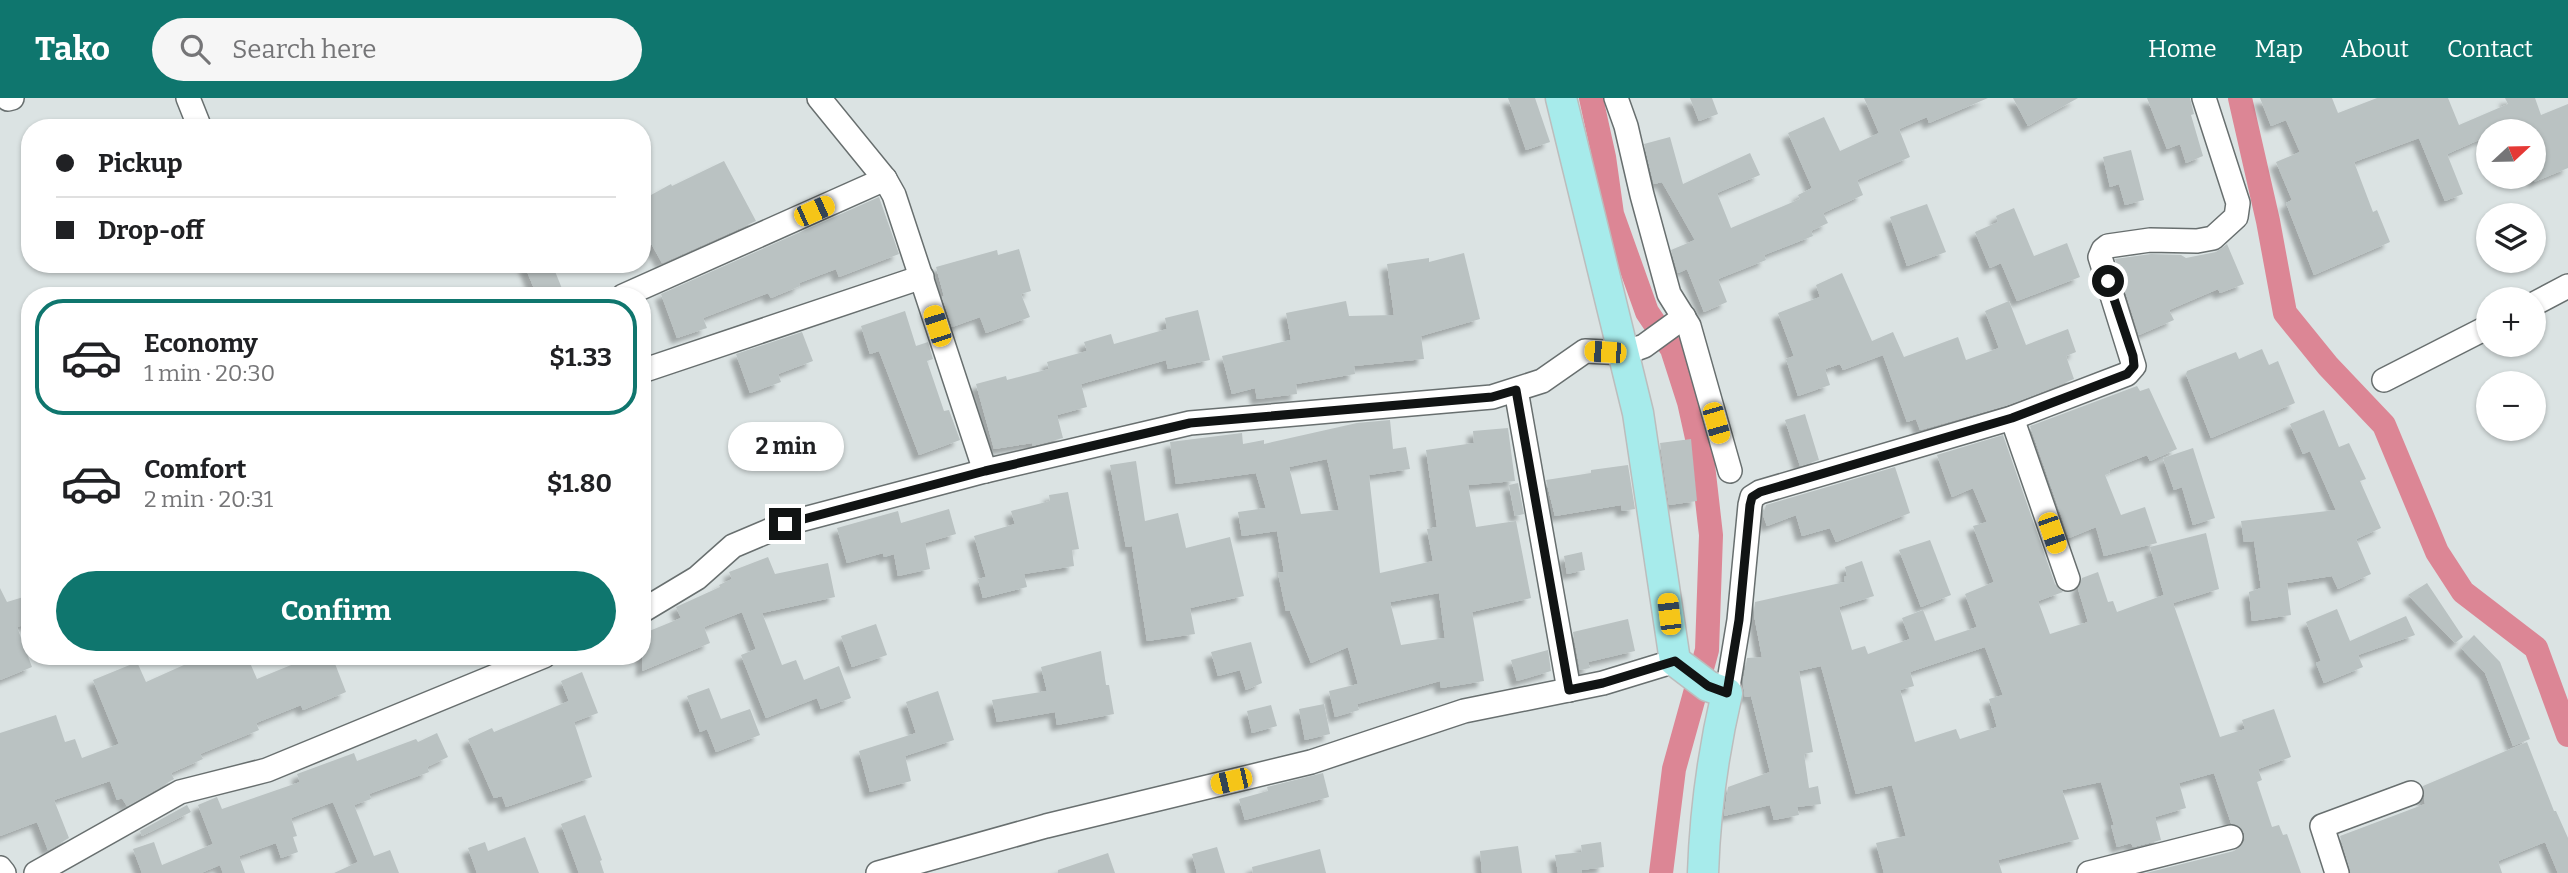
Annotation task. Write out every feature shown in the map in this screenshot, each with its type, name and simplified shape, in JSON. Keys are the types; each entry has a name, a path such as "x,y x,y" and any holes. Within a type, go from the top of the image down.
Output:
{"main road":[{"path":"1561,98 1634,350 1638,413 1699,677 1713,753 1704,835 1703,873"}],"street":[{"path":"188,98 196,119"},
{"path":"819,98 885,179 894,195 985,471"},
{"path":"1616,98 1626,126 1669,293 1679,321 1689,326 1730,471"},
{"path":"877,873 1046,826 1311,762 1464,711 1603,683 1699,677 1739,620 1752,497 1760,492 2012,418 2127,374 2134,366 2100,257 2108,246 2150,240 2197,241 2213,237 2235,217 2238,203 2204,98"},
{"path":"643,287 885,179"},
{"path":"651,369 922,277"},
{"path":"2546,298 2568,286"},
{"path":"651,606 697,578 733,546 785,524 985,471 1190,423 1492,397 1542,381 1585,351 1634,350 1679,321"},
{"path":"2384,380 2476,333"},
{"path":"1516,390 1569,690"},
{"path":"2012,418 2068,579"},
{"path":"36,873 180,792 267,770 522,665"},
{"path":"2337,873 2322,826 2411,793"},
{"path":"2089,873 2231,837"},
{"path":"0,868 4,873"}],"building":[{"path":"1508,98 1535,98 1550,142 1526,150"},
{"path":"1690,98 1712,98 1718,114 1699,121"},
{"path":"1864,98 1988,98 1929,123 1927,117 1899,129 1910,157 1857,180 1863,195 1823,213 1828,223 1811,231 1813,236 1764,255 1766,260 1718,279 1727,302 1704,312 1687,269 1678,273 1671,250 1695,240 1662,182 1654,184 1644,144 1670,137 1683,184 1750,153 1760,175 1717,193 1731,228 1800,199 1798,195 1812,188 1788,133 1824,117 1840,151 1879,133"},
{"path":"2013,98 2078,98 2028,126"},
{"path":"2147,98 2190,98 2194,114 2191,115 2203,156 2186,163 2180,144 2167,149"},
{"path":"2260,98 2332,98 2338,113 2377,98 2448,98 2459,125 2508,104 2505,98 2535,98 2541,115 2568,104 2568,168 2546,177 2546,119 2476,119 2476,141 2447,154 2463,194 2445,201 2419,138 2354,162 2373,212 2377,210 2390,242 2314,275 2286,203 2292,200 2276,162 2300,152 2286,120 2271,126"},
{"path":"2131,150 2144,200 2125,205 2119,184 2110,187 2103,157"},
{"path":"724,161 756,221 662,263 651,243 651,195 671,184 672,186"},
{"path":"879,197 899,254 839,277 836,269 799,283 800,286 771,298 768,293 703,318 707,328 677,338 661,294"},
{"path":"1927,204 1946,252 1907,266 1890,217"},
{"path":"2014,208 2034,256 2067,243 2080,277 2017,301 2001,263 1990,268 1975,232 1998,222 1996,216"},
{"path":"2227,244 2244,284 2220,293 2218,289 2169,310 2174,320 2139,335 2115,259 2151,254 2181,255 2186,258 2216,252"},
{"path":"1019,249 1031,291 1021,294 1030,317 986,333 980,317 952,327 936,267 997,250 998,255"},
{"path":"1464,253 1480,319 1421,336 1424,359 1354,366 1355,374 1296,384 1297,394 1257,399 1255,388 1232,394 1222,356 1291,340 1286,313 1346,301 1349,316 1394,315 1387,264 1429,258 1429,262"},
{"path":"528,273 556,273 561,287 533,287"},
{"path":"1842,273 1872,341 1893,332 1904,357 1958,337 1966,360 1999,348 1985,311 2009,301 2026,345 2068,329 2076,352 2066,356 2074,379 2008,405 1920,430 1916,419 1907,422 1883,355 1843,370 1840,364 1825,369 1830,385 1798,396 1786,359 1794,356 1778,313 1820,297 1816,285"},
{"path":"1198,310 1210,360 1168,369 1166,360 1081,384 1087,407 1057,415 1063,438 1032,446 1032,443 994,449 976,384 1006,376 1007,380 1049,369 1047,362 1087,351 1084,342 1111,334 1114,344 1167,329 1165,318"},
{"path":"905,311 916,346 928,342 933,359 927,361 944,411 949,410 960,440 919,455 879,351 870,354 861,326"},
{"path":"802,332 813,361 778,374 781,382 750,393 736,354"},
{"path":"2262,349 2269,365 2278,361 2295,403 2211,438 2187,371 2236,352 2239,359"},
{"path":"2137,386 2140,391 2149,388 2177,449 2150,461 2147,455 2109,470 2110,473 2105,475 2121,515 2145,507 2157,543 2104,556 2096,527 2069,538 2030,426"},
{"path":"2324,410 2339,447 2349,443 2366,479 2360,481 2381,528 2356,539 2371,574 2338,589 2332,576 2287,583 2291,615 2252,621 2249,592 2261,588 2254,541 2244,542 2241,521 2336,510 2310,451 2303,454 2290,424"},
{"path":"1805,414 1819,460 1800,466 1785,420"},
{"path":"1390,420 1393,449 1406,447 1410,469 1369,475 1380,573 1433,561 1427,529 1437,527 1426,450 1474,443 1473,431 1508,428 1515,481 1468,485 1476,527 1516,521 1531,598 1472,612 1484,681 1441,688 1440,681 1357,704 1359,710 1335,717 1329,691 1358,684 1348,647 1311,663 1290,611 1286,611 1278,573 1284,572 1277,531 1242,536 1238,512 1266,508 1256,473 1176,484 1170,442 1242,433 1243,444 1264,440 1264,444 1357,423","holes":["1327,459 1339,510 1301,514 1289,467","1439,593 1445,638 1401,645 1390,602"]},
{"path":"2003,435 2055,584 2063,592 2038,601 2050,634 2088,622 2078,589 2082,578 2098,572 2108,602 2113,601 2117,612 2164,595 2150,547 2206,533 2219,589 2173,603 2220,737 2245,729 2242,720 2274,709 2291,757 2258,769 2262,780 2257,782 2272,827 2279,825 2283,835 2287,834 2301,873 2146,873 2234,851 2241,846 2245,840 2244,833 2240,827 2231,823 2214,773 2179,783 2186,808 2155,817 2161,840 2133,847 2131,843 2117,847 2111,825 2114,825 2101,782 2062,790 2079,839 1998,860 2002,873 1884,873 1876,843 1906,836 1892,785 1856,794 1821,666 1799,671 1813,752 1804,754 1809,788 1818,786 1821,804 1797,807 1799,815 1774,820 1770,805 1724,816 1728,787 1770,772 1751,696 1745,697 1743,682 1747,658 1762,657 1754,615 1755,602 1845,582 1845,567 1862,561 1874,596 1839,607 1852,650 1865,646 1868,654 1910,639 1902,618 1923,610 1935,641 1977,627 1965,594 1994,582 1973,526 1987,522 1973,488 1952,497 1937,455 1930,457","holes":["1985,647 2003,695 1989,699 1997,727 1960,739 1956,729 1915,742 1900,690 1914,686 1910,672"]},
{"path":"1691,439 1697,501 1669,505 1660,443"},
{"path":"2193,448 2215,518 2193,525 2182,487 2174,490 2163,458"},
{"path":"1136,461 1145,521 1178,513 1186,548 1230,537 1244,596 1190,608 1195,634 1147,641 1132,546 1126,547 1110,465"},
{"path":"1628,465 1635,509 1622,511 1621,505 1555,516 1546,480"},
{"path":"1895,467 1910,513 1836,542 1830,528 1802,536 1796,515 1767,526 1763,515 1766,505"},
{"path":"1518,483 1524,514 1515,516 1509,485"},
{"path":"1068,492 1079,549 1072,550 1074,566 1024,574 1027,587 983,598 978,579 986,577 974,536 1015,524 1011,511 1050,501 1049,495"},
{"path":"949,509 956,534 925,543 930,569 898,576 894,554 884,557 883,553 847,563 837,528 898,511 901,523"},
{"path":"1930,540 1951,595 1921,607 1899,550"},
{"path":"1582,552 1585,570 1567,574 1564,556"},
{"path":"768,557 775,574 828,563 835,597 762,613 782,665 796,660 804,680 839,666 851,698 821,709 817,698 766,718 741,655 756,649 742,612 704,627 710,643 642,671 642,665 651,665 651,630 681,618 676,607 720,587 719,585 732,579 729,572"},
{"path":"2427,583 2463,637 2455,643 2408,595"},
{"path":"0,588 7,602 21,598 21,626 17,627 21,638 21,665 32,667 0,680"},
{"path":"2337,609 2350,641 2406,616 2415,635 2358,655 2363,667 2324,683 2316,663 2321,661 2306,622"},
{"path":"1628,619 1635,651 1588,662 1590,668 1580,670 1573,632"},
{"path":"876,624 887,655 852,667 841,636"},
{"path":"2474,635 2500,662 2530,739 2513,746 2485,673 2461,648"},
{"path":"1251,642 1262,683 1246,690 1240,670 1218,676 1211,652"},
{"path":"1548,650 1551,671 1517,681 1511,660"},
{"path":"1101,651 1114,714 1057,725 1055,712 997,722 992,700 1047,691 1041,667"},
{"path":"130,665 138,665 146,682 184,665 251,665 257,679 291,665 336,665 346,692 303,710 301,705 256,723 259,730 200,754 203,759 171,773 174,779 127,806 122,798 117,800 110,781 54,800 69,838 48,850 37,822 0,836 0,733 56,715 65,742 75,739 82,758 119,744 93,680"},
{"path":"582,672 598,713 574,722 592,777 506,807 502,796 494,798 468,739 492,728 494,732 569,701 561,681"},
{"path":"709,688 721,719 750,709 760,735 716,752 707,729 700,732 687,696"},
{"path":"938,691 954,740 905,756 911,781 870,792 859,751 916,733 906,702"},
{"path":"1324,704 1330,734 1305,740 1299,709"},
{"path":"1271,705 1277,726 1252,733 1247,711"},
{"path":"437,733 448,757 427,767 429,772 369,794 371,799 354,805 374,856 390,850 399,873 334,873 358,862 333,802 291,818 297,836 293,837 298,852 281,858 276,843 239,856 245,873 223,873 220,865 201,873 142,873 133,849 154,842 162,865 213,844 198,805 217,797 222,809 300,782 297,774 354,753 357,761 416,739 418,742"},
{"path":"2527,742 2554,811 2568,838 2568,873 2558,873 2545,842 2498,861 2502,873 2351,873 2340,836 2425,804 2423,786"},
{"path":"1323,773 1329,797 1245,820 1239,799 1268,791 1267,787"},
{"path":"187,805 191,812 142,836 140,831"},
{"path":"585,815 602,860 600,861 604,873 579,873 561,824"},
{"path":"525,837 539,873 477,873 468,848 485,842 488,851"},
{"path":"1601,842 1604,867 1582,870 1582,873 1558,873 1555,855 1582,852 1581,845"},
{"path":"1518,846 1522,873 1482,873 1480,851"},
{"path":"1217,847 1225,873 1197,873 1192,854"},
{"path":"1320,849 1326,873 1253,873 1252,867"},
{"path":"1108,853 1115,873 1058,873 1058,870"}],"waterway":[{"path":"1591,98 1604,157 1612,214 1647,312 1672,349 1689,402 1703,465 1711,535 1707,650 1674,769 1661,873"},
{"path":"2240,98 2268,221 2285,313 2328,366 2384,425 2437,552 2463,592 2536,648 2568,735"}],"route":[{"path":"785,524 985,471 1190,423 1492,397 1516,390 1569,690 1603,683 1675,661 1708,686 1727,693 1743,590 1752,497 1760,492 2012,418 2127,374 2134,366 2133,356 2108,281"}]}
